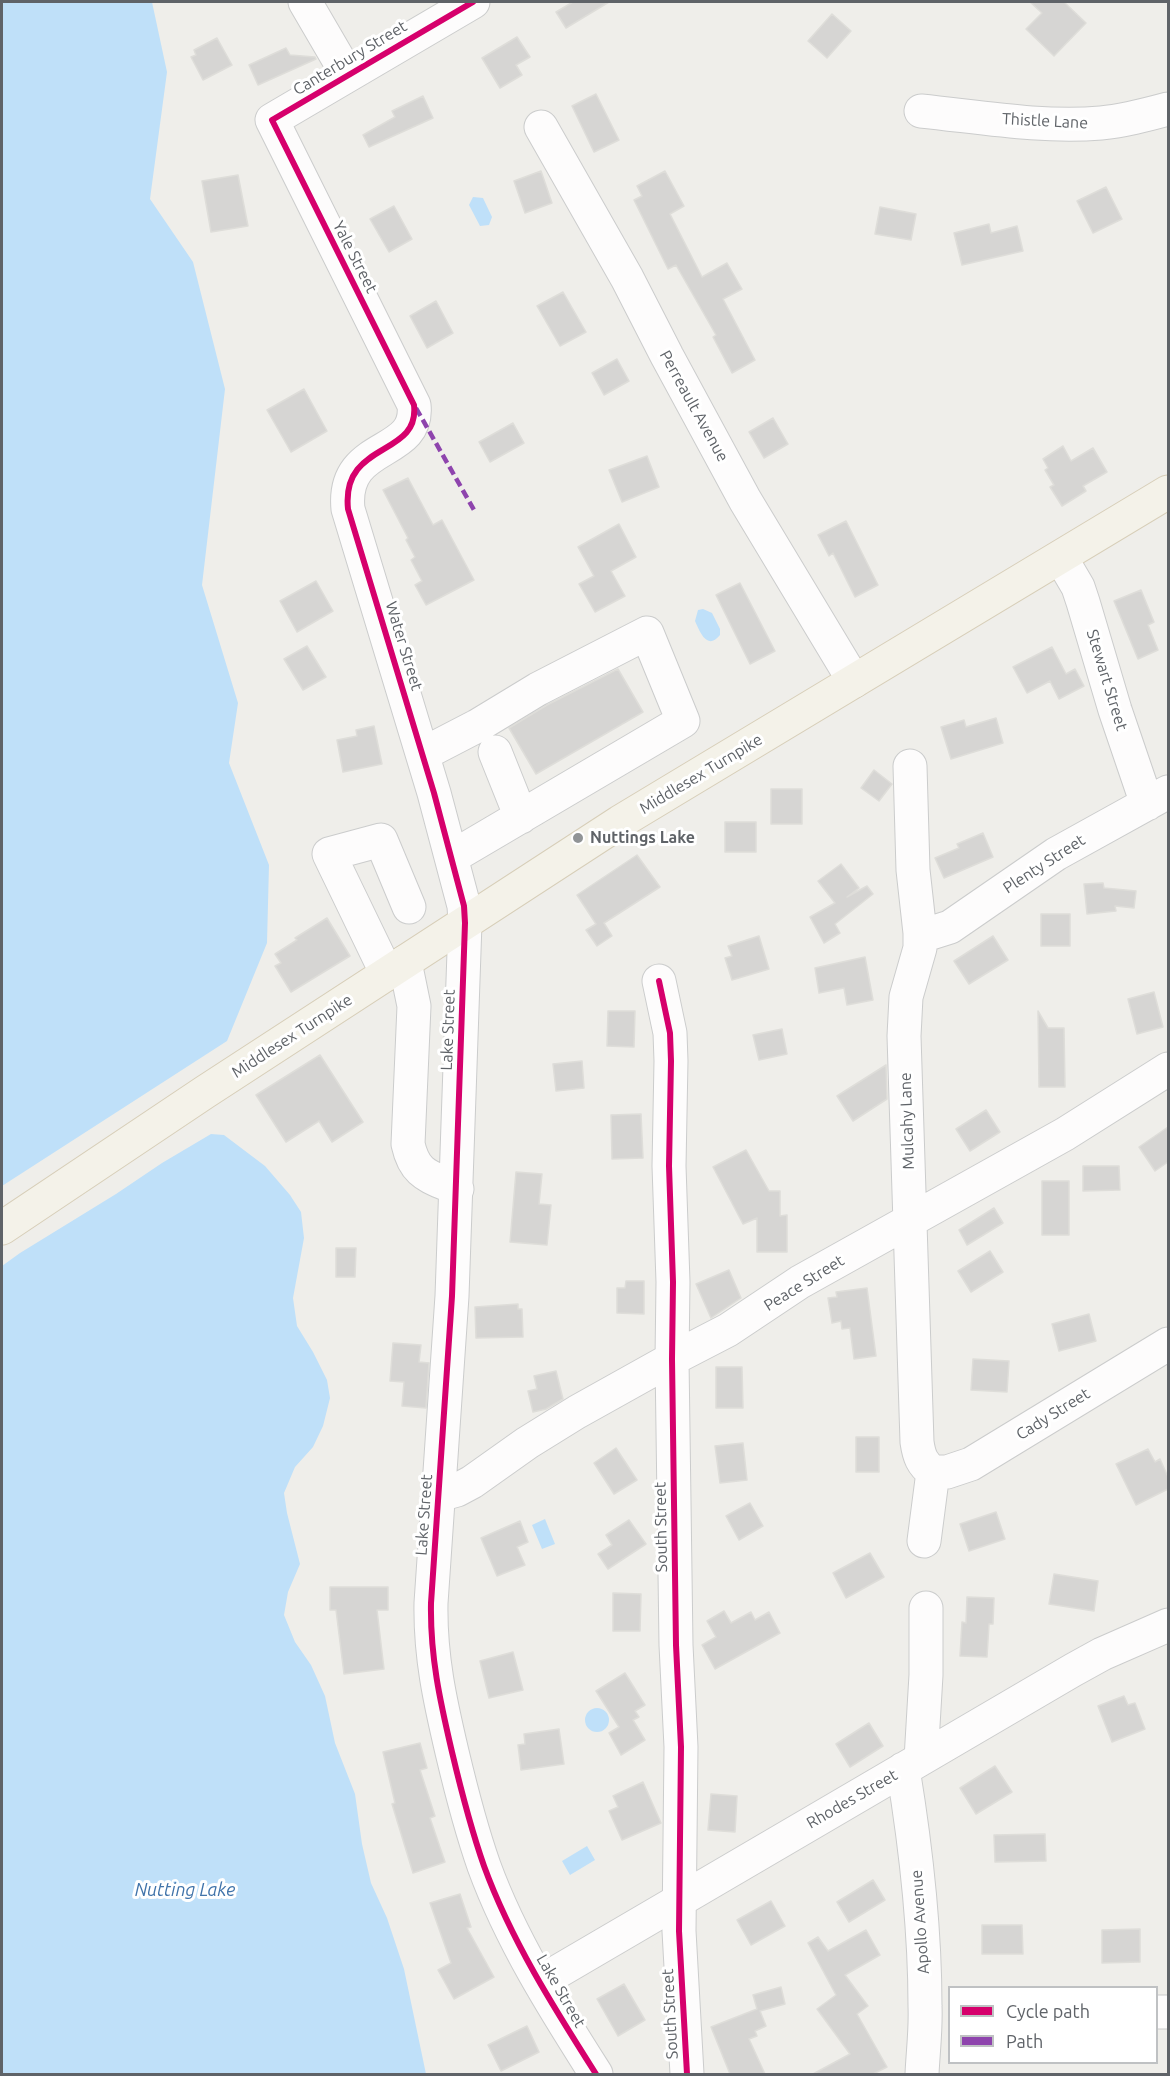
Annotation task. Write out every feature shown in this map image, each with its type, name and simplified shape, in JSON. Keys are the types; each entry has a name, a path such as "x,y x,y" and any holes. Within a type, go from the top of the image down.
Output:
{"main road":[{"name":"Middlesex Turnpike","path":"2,1228 620,822 1168,492"}],"street":[{"path":"305,2 347,74"},
{"name":"Canterbury Street","path":"272,120 473,2"},
{"name":"Thistle Lane","path":"921,111 1065,124 1125,120 1168,109"},
{"name":"Yale Street","path":"272,120 414,405"},
{"name":"Perreault Avenue","path":"541,127 627,278 746,500 854,681"},
{"name":"Water Street","path":"414,405 416,417 406,434 367,459 355,471 346,497 452,857 464,906 465,923"},
{"name":"Stewart Street","path":"1061,558 1078,587 1126,743 1158,798"},
{"path":"423,754 477,726 538,689 647,633 683,721 452,857"},
{"path":"495,752 521,817"},
{"name":"Mulcahy Lane","path":"910,766 913,870 920,948 906,997 904,1036 917,1442 919,1455 924,1465 933,1472"},
{"name":"Plenty Street","path":"920,933 931,933 950,927 1056,854 1158,798"},
{"path":"409,907 381,840 329,854 396,968 414,1006 408,1144 411,1156 418,1170 457,1189"},
{"name":"Lake Street","path":"465,923 457,1189 431,1629 439,1695 465,1803 484,1866 515,1936 596,2074"},
{"name":"South Street","path":"658,981 670,1033 671,1052 669,1166 673,1282 676,1645 681,1747 679,1901 687,2074"},
{"name":"Peace Street","path":"440,1495 472,1482 537,1437 672,1359 728,1330 800,1282 1065,1134 1168,1069"},
{"name":"Cady Street","path":"933,1472 947,1472 971,1464 1168,1344"},
{"path":"924,1541 933,1472"},
{"name":"Apollo Avenue","path":"922,2074 938,2009 923,1946 916,1863 912,1764 926,1666 926,1608"},
{"name":"Rhodes Street","path":"540,1982 1073,1670 1102,1654 1168,1625"}],"water":[{"path":"2,2 152,2 167,72 150,199 193,262 225,389 202,585 238,703 229,763 269,865 267,943 227,1041 2,1186"},
{"path":"473,197 483,198 492,217 489,225 480,226 469,205"},
{"path":"703,609 712,613 720,629 720,635 711,641 704,638 695,621 698,610"},
{"name":"Nutting Lake","path":"211,1134 224,1135 265,1166 290,1195 301,1212 304,1238 293,1298 297,1326 327,1380 330,1398 323,1426 313,1447 295,1467 284,1493 300,1564 288,1592 284,1615 295,1642 311,1665 325,1696 335,1743 355,1794 362,1844 371,1883 387,1918 404,1969 426,2074 2,2074 2,1266"},
{"path":"545,1519 555,1544 542,1549 532,1525"},
{"path":"597,1708 602,1709 608,1715 608,1725 602,1731 597,1732 592,1731 586,1725 585,1720 586,1715 592,1709"},
{"path":"587,1846 595,1860 570,1875 562,1861"}],"building":[{"path":"573,2 609,2 566,28 556,12"},
{"path":"1030,2 1064,2 1086,23 1054,56 1026,29 1042,13"},
{"path":"832,14 851,31 827,58 808,41"},
{"path":"517,37 530,57 516,65 522,75 500,88 482,58"},
{"path":"217,38 232,65 203,80 191,57 196,55 194,50"},
{"path":"286,48 290,55 315,57 316,59 258,85 249,65"},
{"path":"596,94 619,140 594,152 572,106"},
{"path":"423,96 433,118 369,147 363,135 395,117 392,111"},
{"path":"541,171 552,203 525,213 514,181"},
{"path":"665,171 684,206 670,214 702,277 727,263 742,289 723,299 755,360 732,373 713,337 716,335 676,265 668,269 634,200 642,196 637,186"},
{"path":"238,175 248,226 211,232 202,181"},
{"path":"1106,187 1122,219 1093,233 1077,201"},
{"path":"394,206 412,239 389,252 370,219"},
{"path":"880,207 916,214 911,240 875,234"},
{"path":"989,224 991,233 1017,226 1023,251 962,265 954,233"},
{"path":"563,292 586,332 560,346 537,306"},
{"path":"436,301 453,333 427,348 410,316"},
{"path":"617,359 629,381 604,395 592,373"},
{"path":"304,389 327,431 291,452 267,410"},
{"path":"773,418 788,444 764,458 749,432"},
{"path":"513,423 524,443 490,462 479,442"},
{"path":"1063,446 1071,461 1093,448 1107,472 1083,486 1086,491 1062,506 1050,487 1054,485 1045,470 1048,468 1043,459"},
{"path":"647,456 659,487 622,502 609,470"},
{"path":"408,478 433,525 442,520 474,580 426,605 415,585 422,581 411,560 415,557 406,540 408,538 383,490"},
{"path":"846,521 878,585 855,597 833,553 829,556 818,535"},
{"path":"619,524 636,557 611,571 625,596 595,612 579,584 594,576 578,547"},
{"path":"316,581 333,611 297,632 280,601"},
{"path":"740,583 775,651 750,664 716,595"},
{"path":"1141,590 1154,622 1148,625 1158,650 1138,659 1114,601"},
{"path":"307,646 326,677 303,690 284,659"},
{"path":"1052,647 1066,674 1075,669 1084,686 1059,699 1050,681 1027,693 1013,667"},
{"path":"618,669 643,712 536,774 509,728 547,705"},
{"path":"996,718 1003,743 951,759 941,727 964,720 966,727"},
{"path":"374,726 382,764 343,772 337,740 357,736 356,730"},
{"path":"874,770 892,784 879,801 861,788"},
{"path":"771,789 802,789 802,824 771,824"},
{"path":"725,822 756,822 756,852 725,852"},
{"path":"983,833 993,857 944,878 935,858 959,848 957,844"},
{"path":"637,855 660,887 604,923 612,936 597,946 586,930 596,924 577,895"},
{"path":"841,864 859,888 847,897 867,886 873,894 835,924 840,933 824,943 810,917 835,903 818,881"},
{"path":"1103,883 1104,888 1136,891 1134,908 1115,906 1116,911 1087,914 1084,884"},
{"path":"1041,914 1070,914 1070,946 1041,946"},
{"path":"327,918 350,956 291,992 275,966 281,963 275,954"},
{"path":"759,936 769,969 732,980 725,958 732,956 728,946"},
{"path":"993,936 1008,960 969,984 954,961"},
{"path":"865,957 873,1000 847,1005 844,988 819,993 815,968"},
{"path":"1154,992 1163,1027 1137,1034 1128,999"},
{"path":"608,1011 635,1011 634,1047 607,1046"},
{"path":"1038,1011 1048,1028 1064,1028 1065,1087 1039,1087"},
{"path":"782,1029 787,1054 759,1060 753,1035"},
{"path":"320,1055 363,1122 332,1142 319,1121 286,1142 256,1095"},
{"path":"582,1061 584,1088 556,1091 553,1064"},
{"path":"886,1065 887,1099 853,1121 837,1096"},
{"path":"986,1110 1000,1132 970,1151 956,1129"},
{"path":"641,1114 643,1158 612,1159 611,1115"},
{"path":"1168,1127 1168,1162 1155,1171 1139,1147"},
{"path":"746,1150 769,1191 780,1191 780,1216 787,1215 787,1252 757,1252 757,1218 743,1224 713,1167"},
{"path":"1083,1166 1119,1166 1120,1190 1083,1191"},
{"path":"516,1172 542,1174 539,1204 551,1205 547,1245 510,1242"},
{"path":"1042,1181 1069,1181 1069,1235 1042,1235"},
{"path":"994,1208 1003,1223 967,1245 959,1230"},
{"path":"336,1248 356,1248 355,1277 336,1277"},
{"path":"990,1251 1003,1272 971,1292 958,1271"},
{"path":"729,1270 741,1298 711,1318 696,1284"},
{"path":"626,1281 644,1281 644,1314 617,1313 617,1288 625,1288"},
{"path":"867,1288 876,1356 854,1359 850,1328 842,1329 841,1321 832,1323 828,1298 837,1297 836,1292"},
{"path":"518,1304 518,1309 522,1309 523,1337 476,1338 475,1307"},
{"path":"1089,1314 1096,1341 1059,1351 1052,1324"},
{"path":"393,1343 421,1345 419,1362 429,1363 426,1408 402,1406 404,1382 390,1381"},
{"path":"973,1359 1009,1361 1007,1392 971,1390"},
{"path":"716,1367 742,1367 743,1408 716,1408"},
{"path":"556,1371 563,1399 546,1409 533,1412 528,1391 537,1389 534,1376"},
{"path":"856,1437 879,1437 879,1472 856,1472"},
{"path":"743,1443 747,1480 720,1483 715,1446"},
{"path":"616,1448 637,1480 614,1494 594,1463"},
{"path":"1148,1449 1155,1462 1160,1459 1168,1477 1168,1489 1136,1505 1116,1464"},
{"path":"750,1503 763,1526 739,1540 726,1516"},
{"path":"996,1512 1005,1539 969,1551 960,1524"},
{"path":"629,1520 646,1544 608,1569 598,1554 612,1545 606,1535"},
{"path":"520,1521 528,1542 517,1547 525,1565 497,1576 481,1538"},
{"path":"870,1553 884,1577 846,1598 833,1573"},
{"path":"1054,1574 1098,1581 1094,1611 1049,1604"},
{"path":"330,1587 388,1587 388,1610 377,1610 384,1669 344,1674 336,1610 330,1610"},
{"path":"613,1593 641,1594 640,1631 613,1631"},
{"path":"967,1597 994,1598 993,1624 989,1624 987,1657 960,1656 962,1622 966,1623"},
{"path":"724,1611 731,1623 751,1612 755,1620 769,1612 780,1633 715,1669 702,1645 716,1637 707,1621"},
{"path":"513,1652 523,1690 489,1698 480,1661"},
{"path":"625,1673 645,1705 635,1711 639,1717 633,1720 645,1740 621,1755 609,1733 619,1727 596,1691"},
{"path":"1124,1696 1128,1705 1135,1703 1145,1729 1112,1742 1098,1706"},
{"path":"869,1723 883,1746 850,1767 836,1744"},
{"path":"559,1729 564,1764 521,1770 518,1745 525,1744 524,1734"},
{"path":"420,1743 427,1768 420,1770 435,1816 430,1818 445,1862 413,1873 392,1804 395,1803 383,1752"},
{"path":"995,1766 1012,1792 976,1814 960,1788"},
{"path":"643,1782 661,1823 622,1840 609,1811 618,1807 613,1796"},
{"path":"711,1794 737,1796 735,1832 708,1830"},
{"path":"1045,1834 1046,1861 995,1862 994,1835"},
{"path":"873,1880 885,1900 849,1922 837,1902"},
{"path":"460,1894 471,1927 467,1928 494,1977 454,1999 438,1970 451,1963 430,1903"},
{"path":"771,1901 785,1926 751,1945 737,1920"},
{"path":"982,1925 1022,1925 1023,1954 982,1954"},
{"path":"1140,1929 1140,1962 1102,1963 1102,1930"},
{"path":"866,1930 880,1955 845,1975 868,2006 857,2014 887,2067 873,2074 813,2074 850,2054 817,2009 836,1995 808,1943 818,1937 828,1951"},
{"path":"624,1984 645,2020 618,2036 597,1999"},
{"path":"781,1987 785,2004 760,2011 766,2026 755,2031 757,2036 749,2039 765,2074 730,2074 711,2027 757,2009 753,1995"},
{"path":"527,2026 539,2052 501,2071 488,2045"}],"marked path":[{"path":"416,408 474,510"}],"cycle path":[{"path":"473,2 272,120 414,405 413,422 405,434 367,460 356,471 349,487 348,509 434,793 464,906 452,1296 431,1603 434,1660 455,1766 484,1866 520,1947 549,1999 596,2074"},
{"path":"659,981 670,1033 671,1061 669,1166 673,1282 676,1645 681,1747 679,1931 687,2074"}],"place":[{"name":"Nuttings Lake","path":"578,838"}]}
